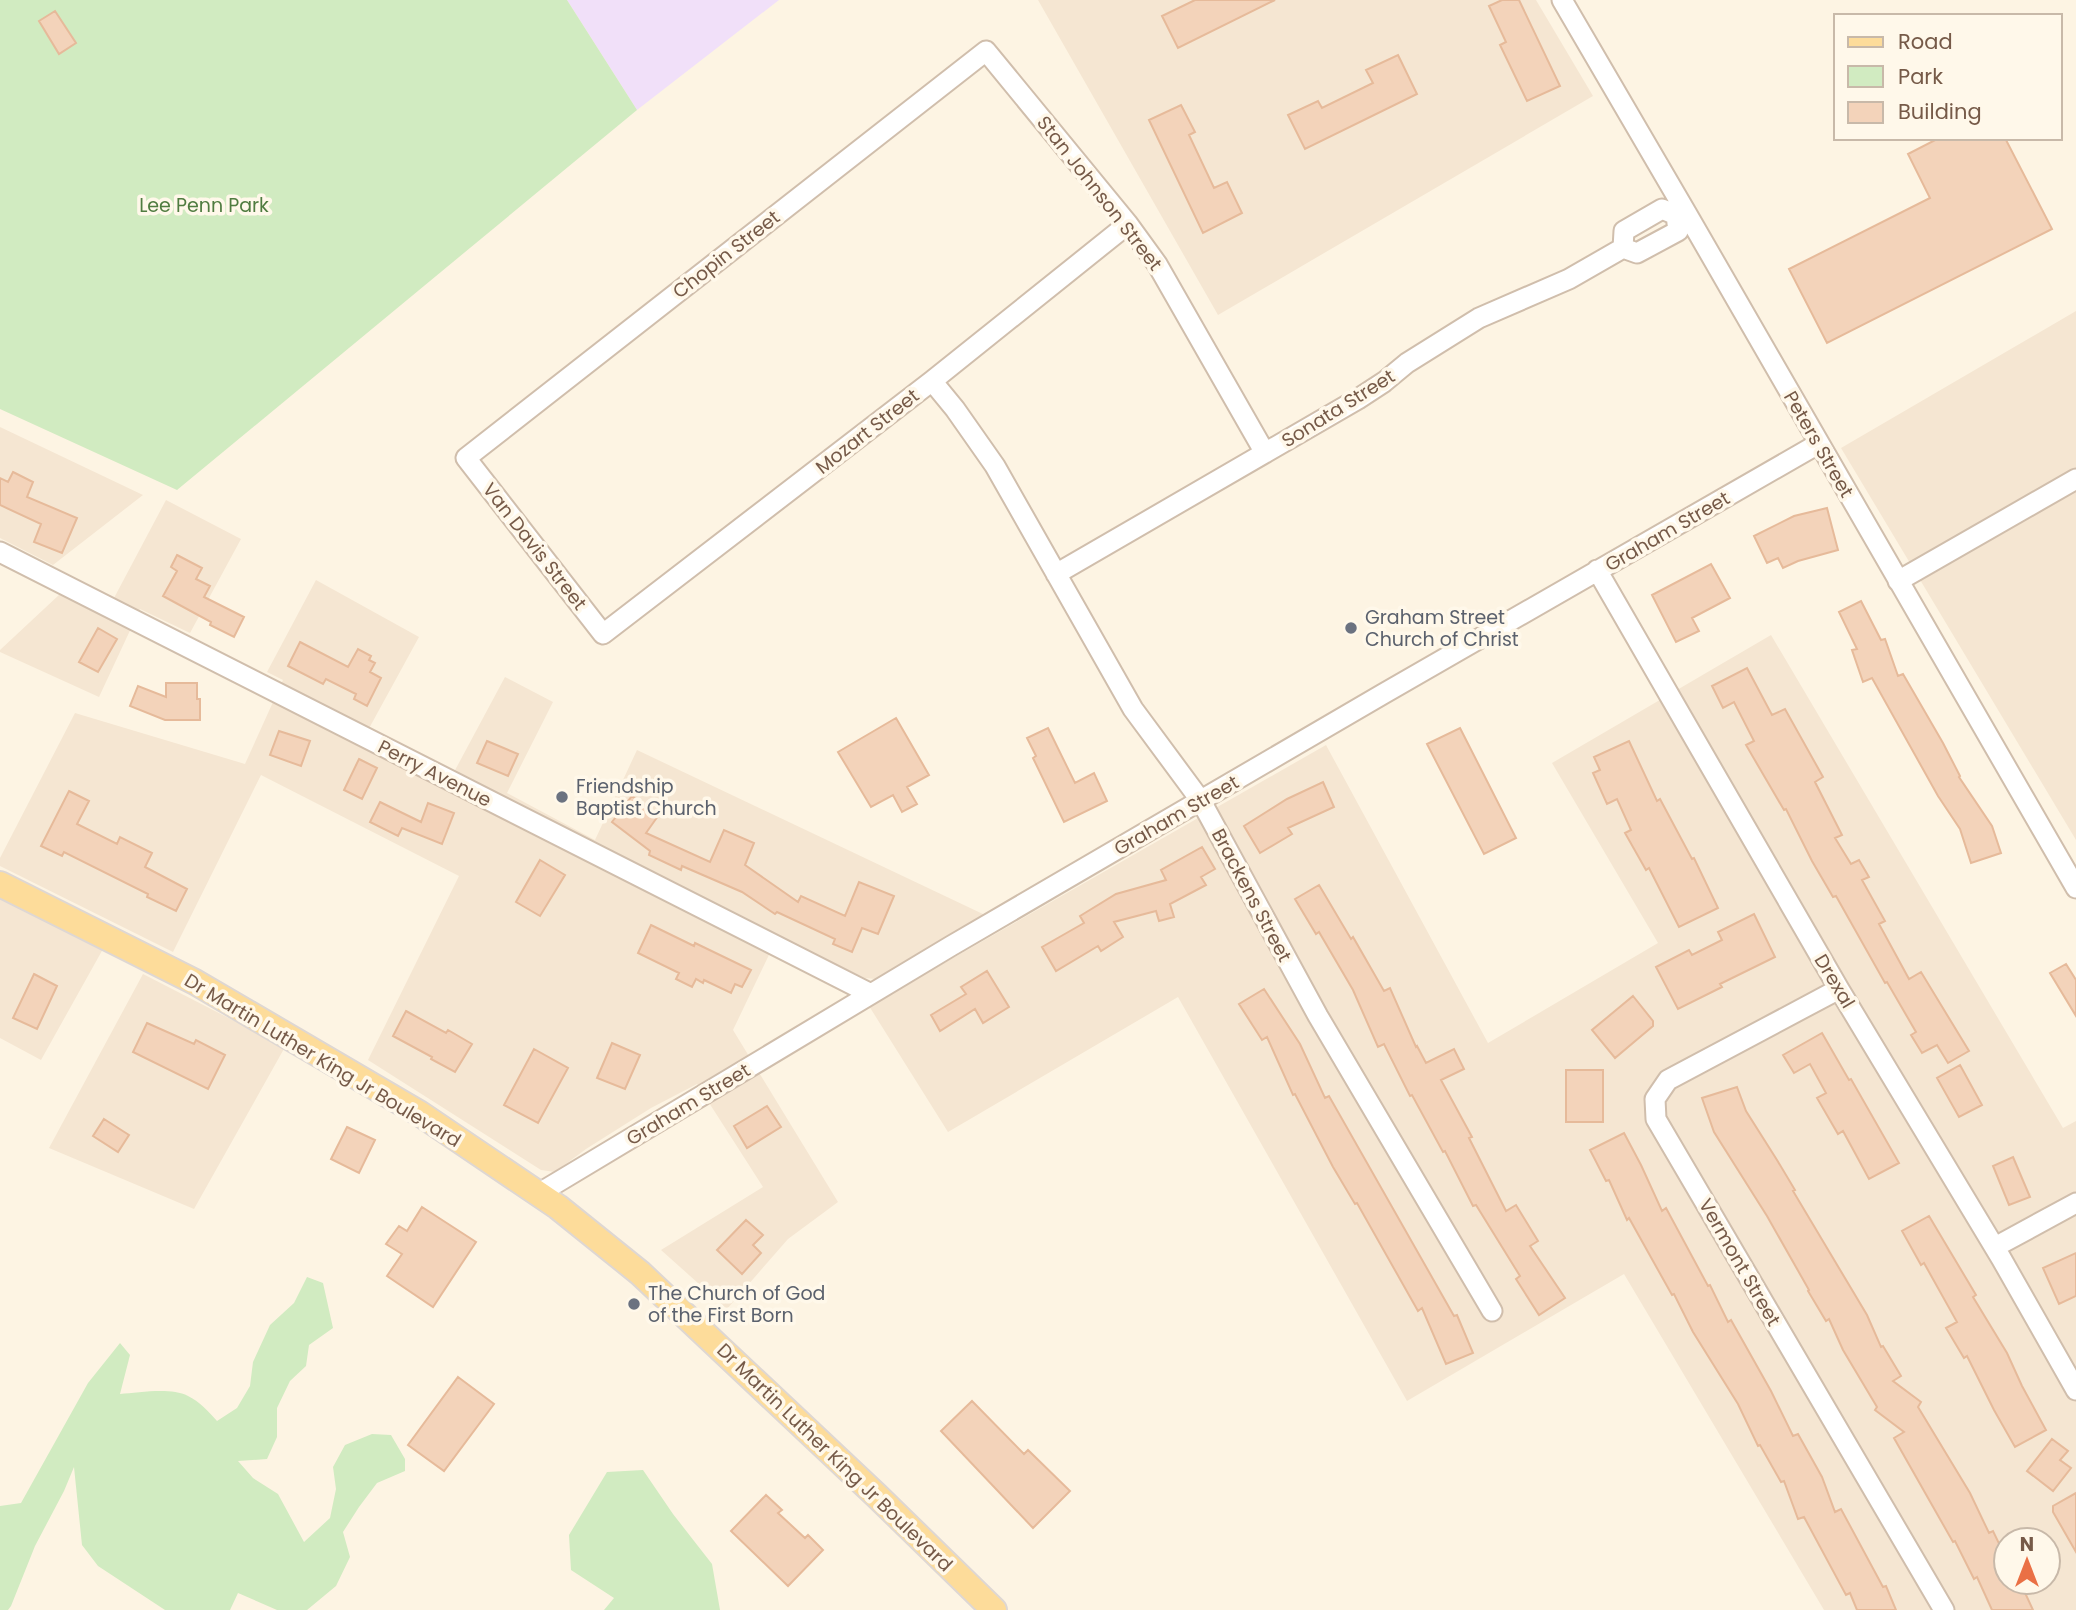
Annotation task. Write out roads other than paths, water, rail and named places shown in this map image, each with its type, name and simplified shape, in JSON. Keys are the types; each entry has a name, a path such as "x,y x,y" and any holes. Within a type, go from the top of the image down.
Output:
{"main road":[{"name":"Dr Martin Luther King Jr Boulevard","path":"0,884 195,982 419,1113 558,1207 639,1273 994,1610"}],"street":[{"name":"Peters Street","path":"1562,0 1681,213 2076,888"},
{"name":"Stan Johnson Street","path":"986,51 1128,223 1157,264 1265,453"},
{"name":"Chopin Street","path":"466,458 986,51"},
{"name":"Sonata Street","path":"1056,574 1358,399 1407,363 1479,318 1569,279 1623,248 1637,253 1678,231 1681,213"},
{"name":"Mozart Street","path":"603,634 932,382 1128,223"},
{"name":"Brackens Street","path":"932,382 988,455 1133,709 1201,800 1318,1016 1492,1311"},
{"name":"Graham Street","path":"538,1194 1201,800 1818,444"},
{"name":"Van Davis Street","path":"466,458 603,634"},
{"path":"1898,581 2076,479"},
{"name":"Perry Avenue","path":"0,552 871,994"},
{"name":"Drexal","path":"1597,570 1839,989 1995,1247 2076,1390"},
{"name":"Vermont Street","path":"1839,989 1668,1080 1656,1099 1656,1119 1944,1610"},
{"path":"1995,1247 2076,1203"}],"place":[{"name":"Graham Street Church of Christ","path":"1351,628"},
{"name":"Friendship Baptist Church","path":"562,797"},
{"name":"The Church of God of the First Born","path":"634,1304"}],"park label":[{"name":"Lee Penn Park","path":"204,205"}]}
